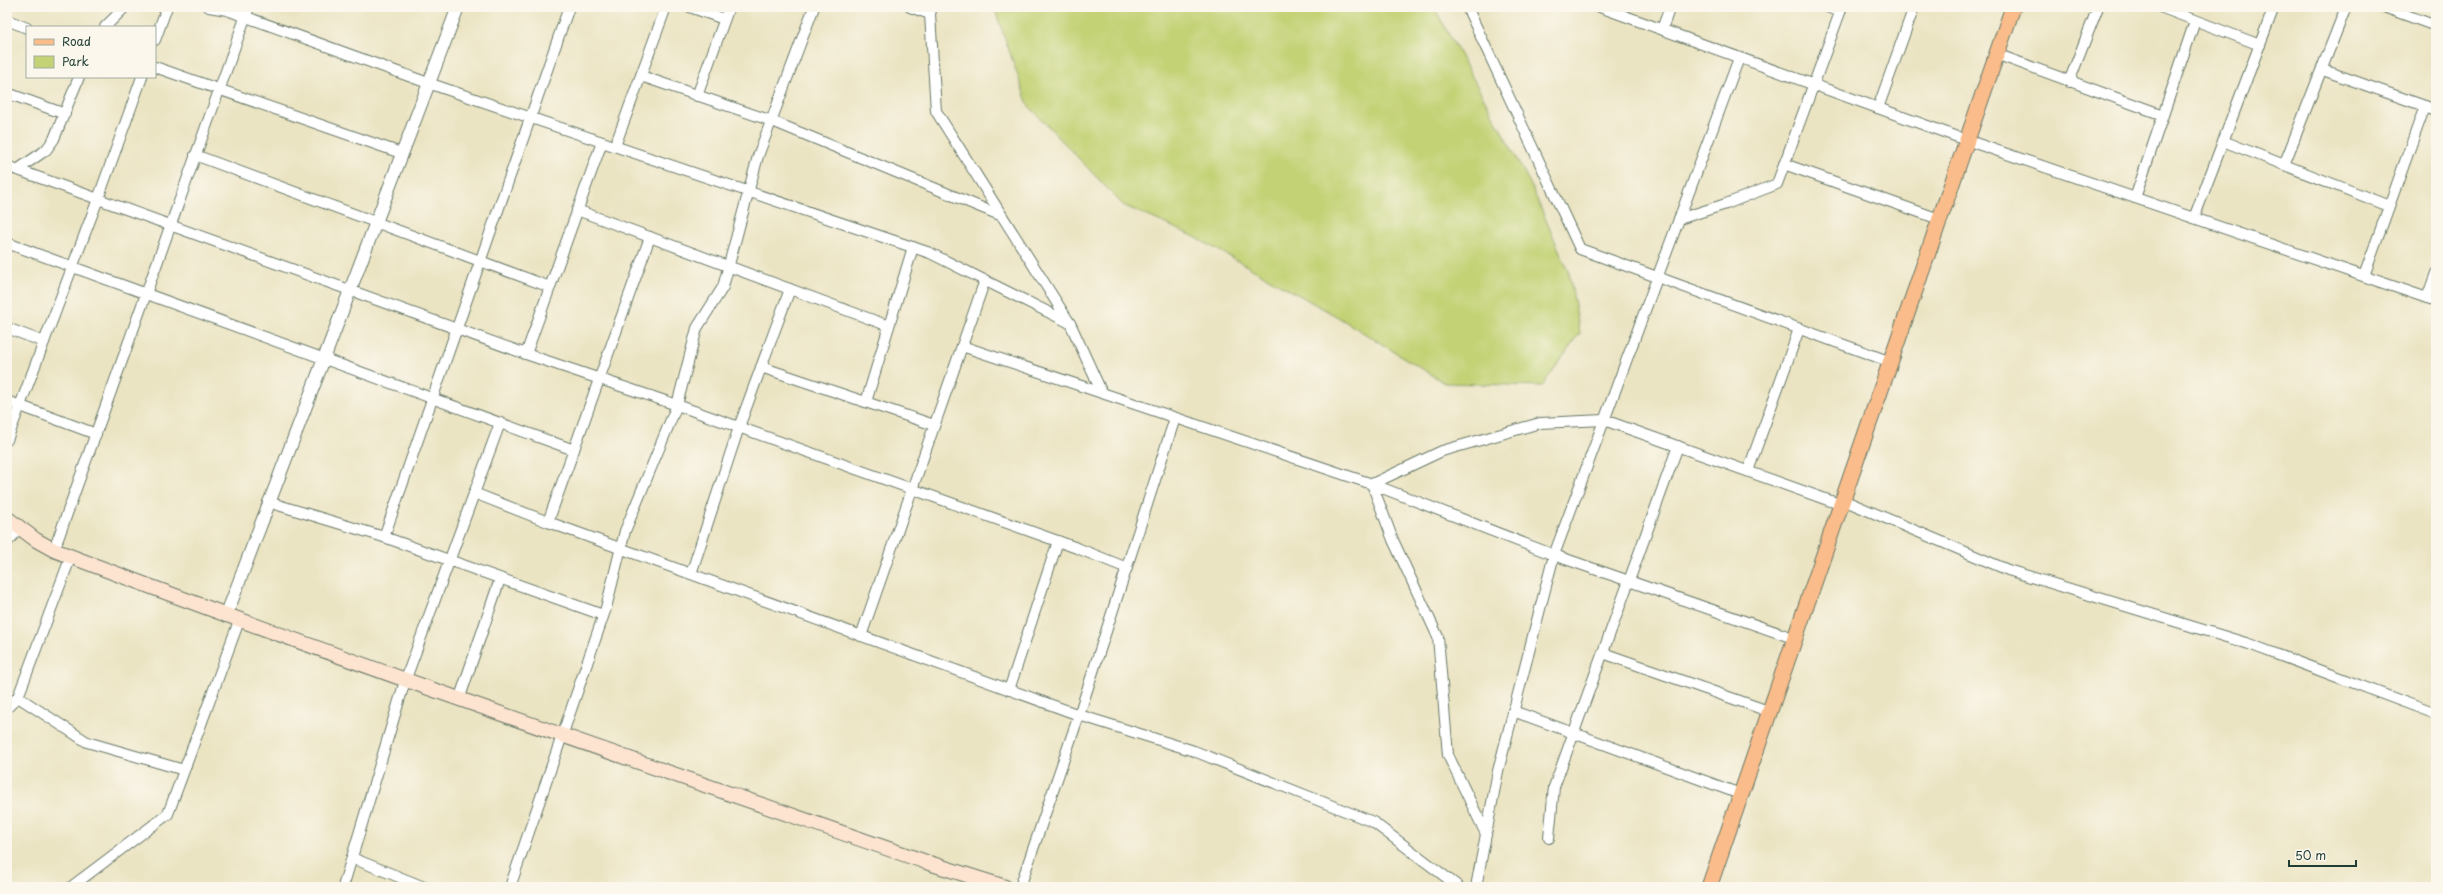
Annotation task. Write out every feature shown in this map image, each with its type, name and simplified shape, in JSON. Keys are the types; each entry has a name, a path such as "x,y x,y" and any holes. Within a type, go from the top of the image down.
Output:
{"main road":[{"path":"1709,887 1743,795 1966,140 2013,7"},
{"path":"7,518 54,550 233,618 405,681 562,736 929,863 1005,887"}],"street":[{"path":"106,26 125,7"},
{"path":"156,37 167,7"},
{"path":"209,7 247,12 428,83 930,252 1070,322"},
{"path":"72,887 168,814 184,770 233,618 268,502 458,7"},
{"path":"384,537 458,330 569,7"},
{"path":"616,146 666,7"},
{"path":"690,7 724,19"},
{"path":"697,96 729,7"},
{"path":"510,887 603,615 625,531 677,405 697,328 723,287 727,266 748,191 814,7"},
{"path":"910,7 931,10 936,111 1070,322 1102,393"},
{"path":"1467,7 1580,249 1891,362"},
{"path":"1600,7 1966,140 2432,299 2436,273"},
{"path":"1662,30 1670,7"},
{"path":"1679,219 1726,204 1776,184 1841,10 1827,7"},
{"path":"1878,108 1914,7"},
{"path":"2069,82 2098,7"},
{"path":"2160,7 2260,46"},
{"path":"2194,218 2274,7"},
{"path":"2284,165 2323,70 2346,7"},
{"path":"2384,7 2436,26"},
{"path":"54,550 247,12"},
{"path":"7,20 26,28"},
{"path":"2135,198 2195,21"},
{"path":"1996,54 2069,82 2163,115"},
{"path":"1476,887 1498,771 1554,555 1739,58"},
{"path":"156,67 401,153"},
{"path":"2323,70 2436,110"},
{"path":"641,76 772,121 1002,216"},
{"path":"12,168 46,150 54,139 79,78"},
{"path":"7,440 73,267 142,78"},
{"path":"7,92 65,114"},
{"path":"2364,276 2425,106"},
{"path":"2223,141 2390,206"},
{"path":"526,354 602,142"},
{"path":"195,155 374,224 550,287"},
{"path":"1784,164 1939,219"},
{"path":"12,168 458,330 599,380 677,405 1058,541 1127,568"},
{"path":"577,210 889,326"},
{"path":"548,522 650,237"},
{"path":"7,243 574,450"},
{"path":"866,402 913,247"},
{"path":"861,636 985,280"},
{"path":"691,574 739,427 790,289"},
{"path":"7,328 44,342"},
{"path":"1748,471 1799,329"},
{"path":"962,346 1372,484 1554,555 1796,638"},
{"path":"761,367 934,425"},
{"path":"7,401 96,434"},
{"path":"1020,887 1079,715 1175,418"},
{"path":"1372,484 1442,452 1540,423 1604,420 1748,471 1843,502 2008,570 2249,644 2436,714"},
{"path":"343,887 405,681 500,423"},
{"path":"1549,838 1554,787 1678,446"},
{"path":"1372,484 1393,540 1438,637 1448,755 1486,834"},
{"path":"474,493 548,522 1079,715 1194,750 1373,822 1459,887"},
{"path":"268,502 384,537 603,615"},
{"path":"7,542 20,528"},
{"path":"1009,690 1058,541"},
{"path":"7,708 18,698 71,556"},
{"path":"459,700 500,579"},
{"path":"1603,654 1771,712"},
{"path":"18,698 87,742 184,770"},
{"path":"1513,711 1743,795"},
{"path":"352,858 424,887"}],"green space":[{"path":"994,7 1434,7 1529,181 1569,273 1580,333 1542,386 1445,383 1338,317 1193,236 1123,205 1028,105"}]}
